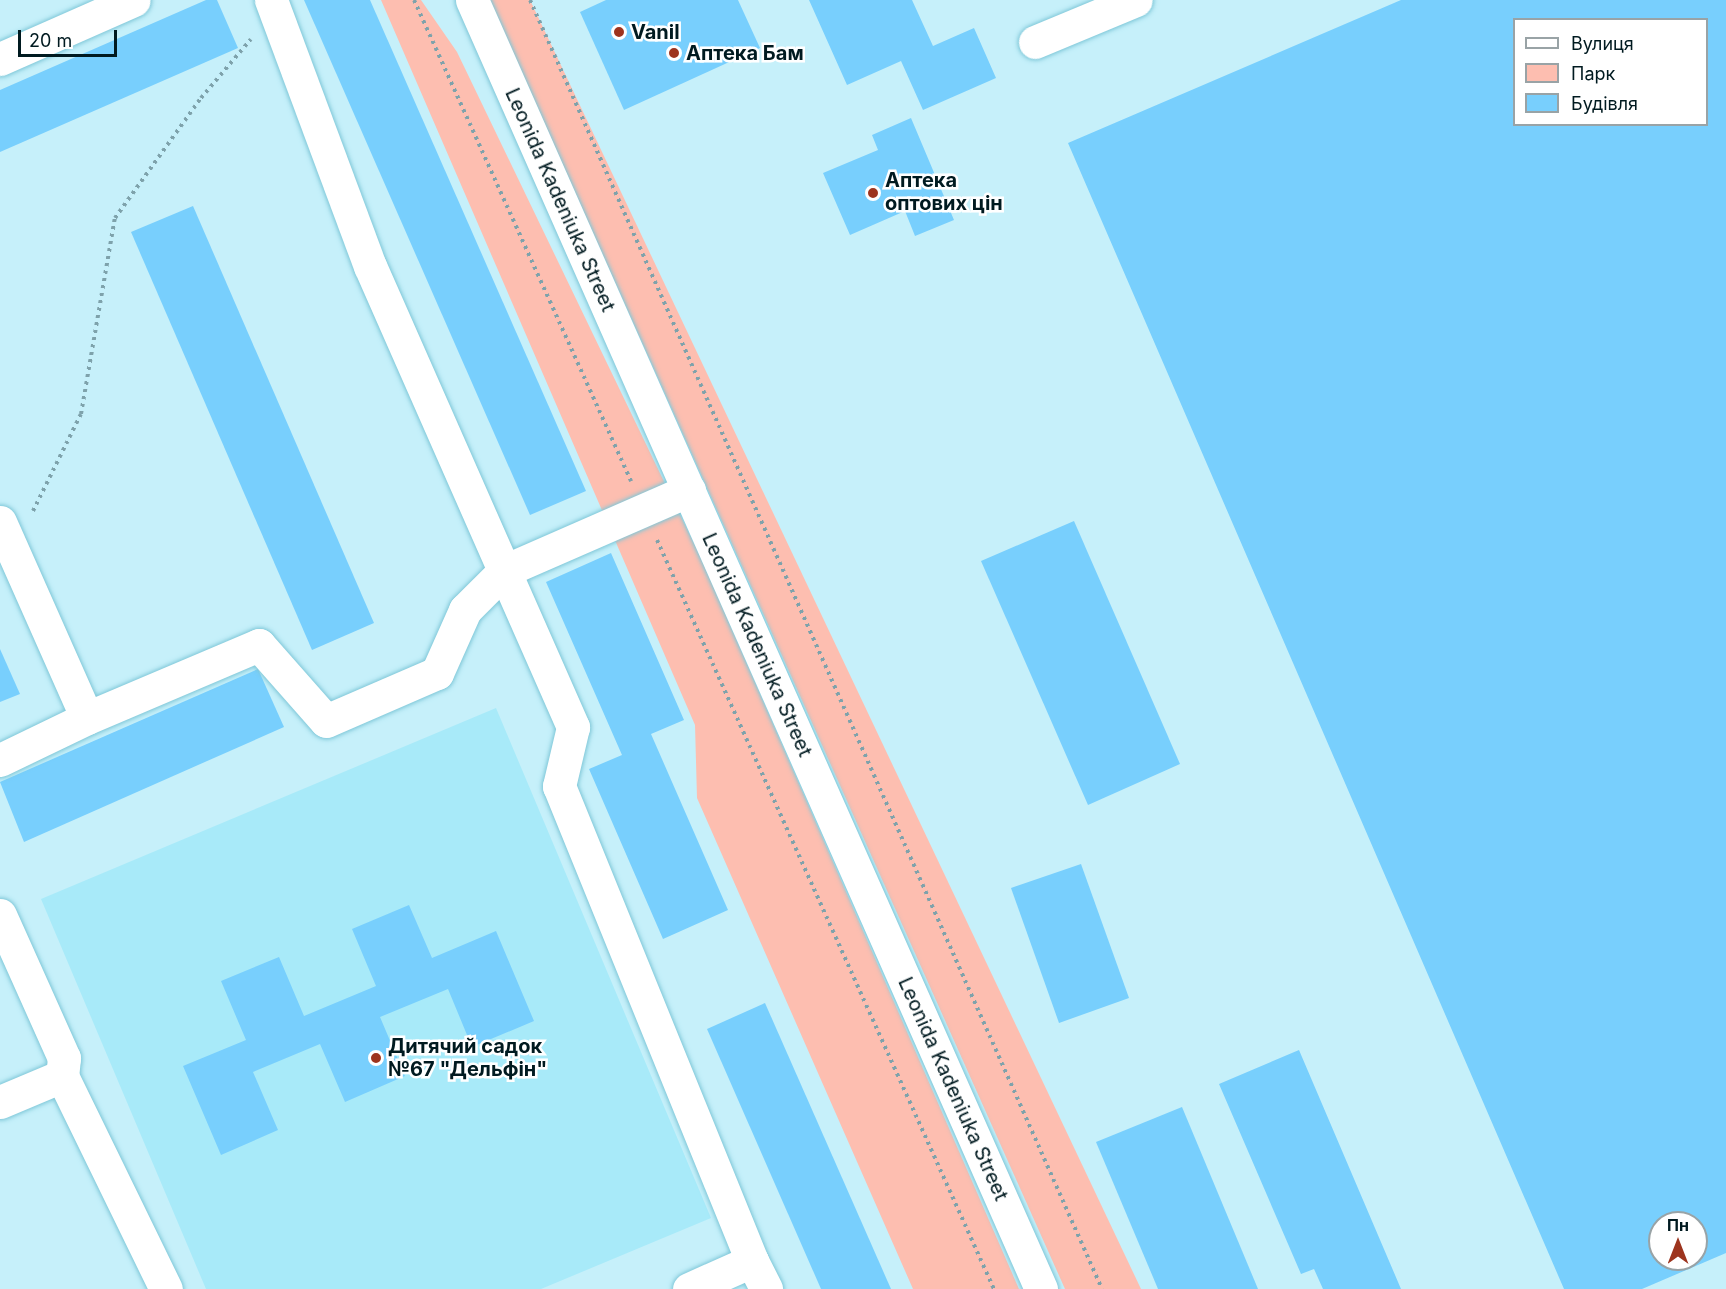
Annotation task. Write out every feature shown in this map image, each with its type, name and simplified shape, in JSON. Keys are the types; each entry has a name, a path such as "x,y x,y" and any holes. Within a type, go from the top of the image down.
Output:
{"street":[{"path":"0,59 134,0"},
{"name":"Leonida Kadeniuka Street","path":"472,0 1041,1289"},
{"path":"1035,42 1136,0"},
{"path":"273,6 370,266 573,728 560,786 759,1275 689,1289"},
{"path":"0,760 87,718 259,645 326,721 437,673 465,610 504,571 689,490"},
{"path":"0,522 87,718"},
{"path":"0,915 64,1058 62,1076 166,1289"},
{"path":"0,1102 62,1076"}],"path":[{"path":"414,0 994,1289"},
{"path":"530,0 1102,1289"},
{"path":"13,551 81,414 115,218 201,98 273,6"}],"shaded area":[{"name":"Дитячий садок №67 \"Дельфін\"","path":"496,708 711,1218 541,1289 206,1289 41,899"}],"green space":[{"path":"381,0 421,0 457,52 699,554 1019,1289 913,1289 697,798 695,725"},
{"path":"489,0 530,0 1141,1289 1065,1289"}],"building":[{"path":"206,0 217,0 238,48 0,152 0,90"},
{"path":"304,0 370,0 586,491 530,515"},
{"path":"606,0 738,0 760,48 624,110 580,12"},
{"path":"809,0 912,0 933,46 974,28 996,78 923,110 901,61 847,85"},
{"path":"1401,0 1726,0 1726,1253 1708,1261 1708,1211 1648,1211 1648,1271 1684,1271 1642,1289 1564,1289 1068,143"},
{"path":"911,118 954,220 915,236 905,211 850,235 823,173 878,150 872,135"},
{"path":"193,206 374,623 312,650 131,232"},
{"path":"1074,521 1180,764 1088,805 981,561"},
{"path":"611,553 684,720 651,734 728,910 663,939 589,769 622,755 546,582"},
{"path":"0,649 20,694 0,702"},
{"path":"258,669 284,727 24,842 0,782"},
{"path":"1081,864 1129,998 1059,1023 1011,888"},
{"path":"409,905 432,958 496,931 534,1021 472,1047 448,989 380,1017 405,1076 345,1102 320,1044 253,1072 278,1130 221,1155 183,1066 246,1040 221,981 279,957 304,1016 376,986 352,929"},
{"path":"765,1003 891,1289 821,1289 707,1029"},
{"path":"1299,1050 1401,1289 1323,1289 1314,1269 1301,1274 1219,1084"},
{"path":"1182,1107 1258,1289 1158,1289 1096,1142"}],"place":[{"name":"Vanil","path":"619,32"},
{"name":"Аптека Бам","path":"674,53"},
{"name":"Аптека оптових цін","path":"873,193"},
{"name":"Дитячий садок №67 \"Дельфін\"","path":"376,1058"}]}
